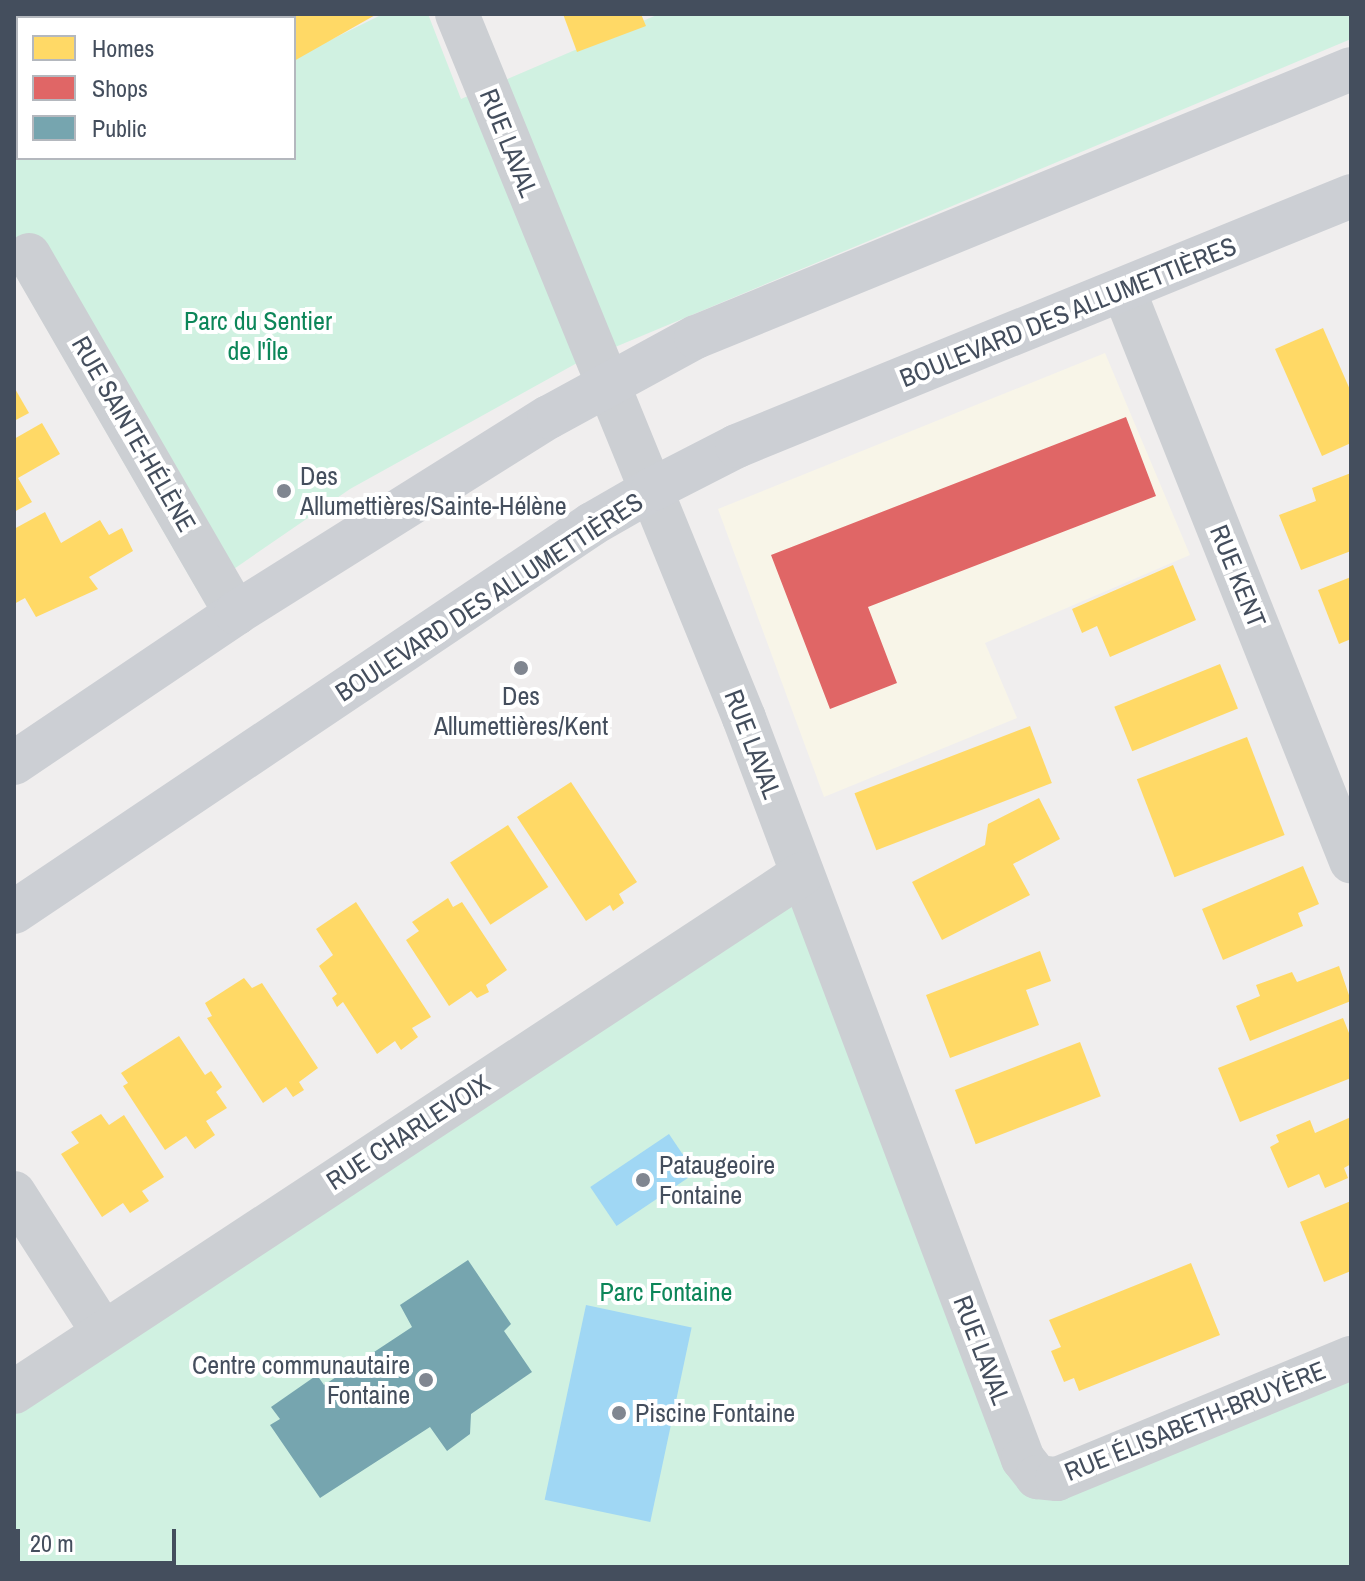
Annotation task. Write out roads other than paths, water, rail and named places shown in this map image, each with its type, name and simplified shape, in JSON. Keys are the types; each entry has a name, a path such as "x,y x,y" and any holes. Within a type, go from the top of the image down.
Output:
{"main road":[{"path":"14,763 236,613 610,383 711,331 1351,69"},
{"name":"BOULEVARD DES ALLUMETTIÈRES","path":"14,912 592,524 653,489 737,446 1351,196"}],"street":[{"name":"RUE LAVAL","path":"457,14 653,489 1023,1459 1037,1477"},
{"name":"RUE SAINTE-HÉLÈNE","path":"29,255 236,613"},
{"name":"RUE KENT","path":"1124,291 1351,861"},
{"name":"RUE CHARLEVOIX","path":"14,1392 802,874"},
{"path":"14,1193 103,1332"},
{"name":"RUE ÉLISABETH-BRUYÈRE","path":"1037,1477 1057,1479 1351,1358"}],"water":[{"name":"Pataugeoire Fontaine","path":"669,1134 695,1173 617,1226 590,1187"},
{"name":"Piscine Fontaine","path":"586,1305 692,1327 650,1522 545,1500"}],"place":[{"name":"Des Allumettières/Sainte-Hélène","path":"284,491"},
{"name":"Des Allumettières/Kent","path":"521,668"},
{"name":"Pataugeoire Fontaine","path":"643,1180"},
{"name":"Centre communautaire Fontaine","path":"426,1380"},
{"name":"Piscine Fontaine","path":"619,1413"}],"park label":[{"name":"Parc du Sentier de l'Île","path":"258,336"},
{"name":"Parc Fontaine","path":"666,1292"}]}
